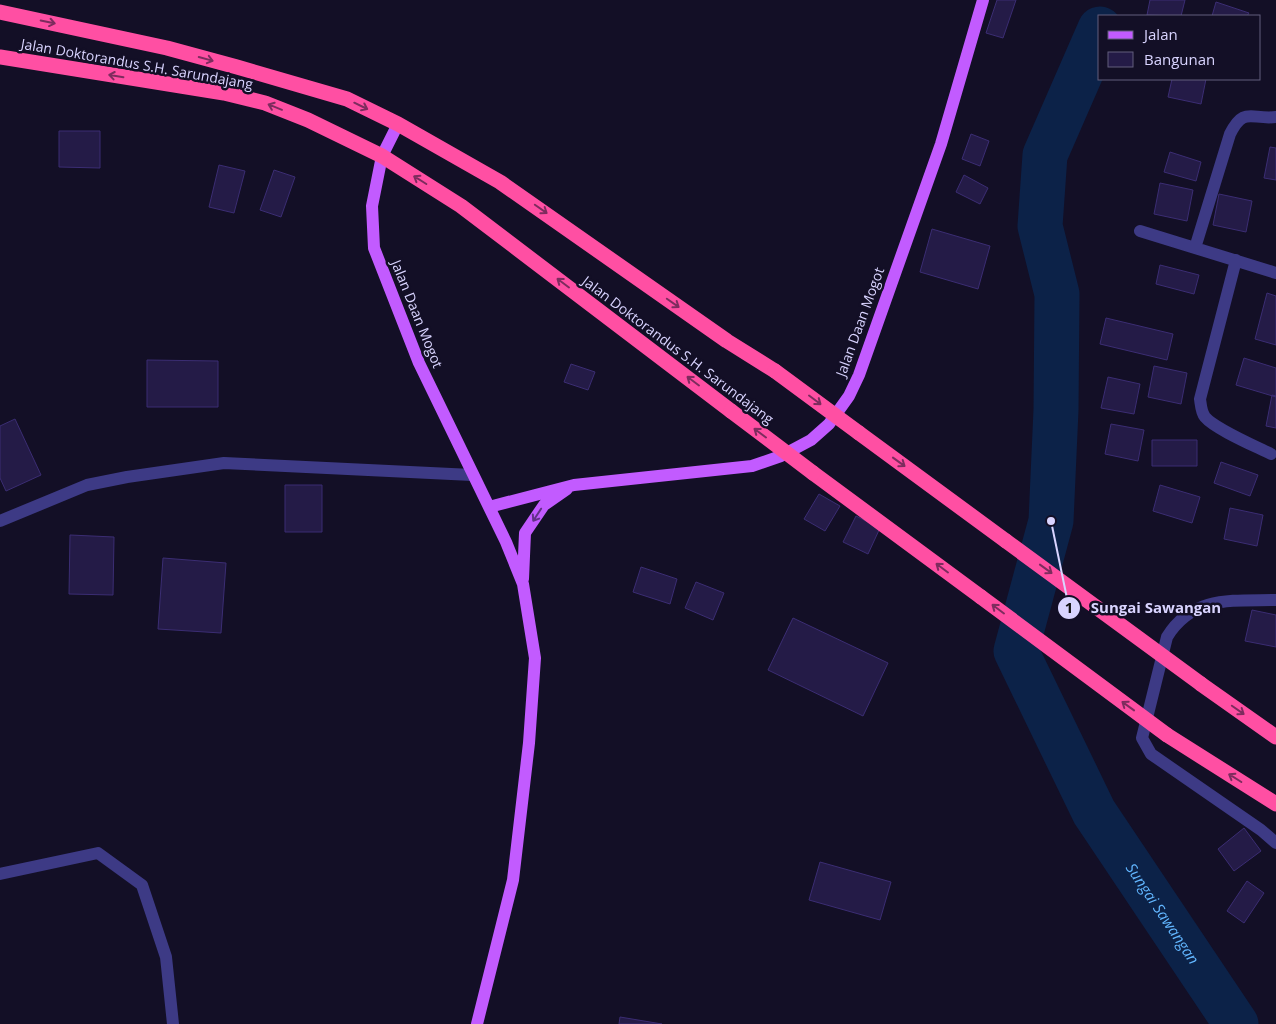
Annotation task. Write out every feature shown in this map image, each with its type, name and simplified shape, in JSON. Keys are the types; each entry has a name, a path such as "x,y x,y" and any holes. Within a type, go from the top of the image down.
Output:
{"highway":[{"name":"Jalan Doktorandus S.H. Sarundajang","path":"0,12 167,48 237,67 346,99 398,124 524,197 727,341 776,371 1201,684 1276,737"},
{"name":"Jalan Doktorandus S.H. Sarundajang","path":"0,57 224,93 265,103 308,120 382,156 468,212 1167,735 1276,804"}],"main road":[{"name":"Jalan Daan Mogot","path":"489,507 574,485 752,466 781,456 811,440 829,424 849,396 859,375 941,144 983,0"},
{"name":"Jalan Daan Mogot","path":"398,124 382,156 372,206 374,248 419,363 506,542 522,584"},
{"path":"477,1024 513,880 522,806 535,658 522,584 525,533 544,505 574,485"}],"street":[{"path":"1195,248 1230,134 1236,121 1246,116 1276,117"},
{"path":"1140,231 1276,272"},
{"path":"1236,260 1200,399 1201,408 1204,416 1214,424 1271,454"},
{"path":"0,521 87,485 127,477 224,464 472,475"},
{"path":"1276,600 1207,604 1190,613 1174,625 1167,637 1142,738 1151,754 1261,830 1276,844"},
{"path":"0,874 98,852 142,885 166,957 172,1024"}],"building":[{"path":"997,0 1016,0 1003,38 986,33"},
{"path":"1150,0 1185,0 1181,15 1147,15"},
{"path":"1216,2 1249,13 1248,15 1212,15"},
{"path":"1172,80 1206,80 1201,104 1168,97"},
{"path":"59,131 100,131 100,168 59,167"},
{"path":"971,134 989,141 980,166 962,159"},
{"path":"1270,147 1276,148 1276,180 1264,178"},
{"path":"1170,152 1201,162 1196,181 1164,172"},
{"path":"219,165 245,171 234,213 209,207"},
{"path":"274,170 295,177 281,217 260,210"},
{"path":"964,175 988,188 980,204 956,192"},
{"path":"1160,183 1193,190 1187,221 1154,214"},
{"path":"1219,194 1252,201 1246,232 1213,225"},
{"path":"932,229 990,246 978,289 920,272"},
{"path":"1160,265 1199,275 1194,294 1156,284"},
{"path":"1267,293 1276,296 1276,345 1255,339"},
{"path":"1106,318 1173,334 1167,360 1100,344"},
{"path":"1244,358 1276,368 1276,397 1236,385"},
{"path":"147,360 218,361 218,407 147,407"},
{"path":"571,364 595,372 588,390 564,382"},
{"path":"1154,366 1187,373 1181,404 1148,397"},
{"path":"1108,377 1140,384 1134,414 1101,408"},
{"path":"1272,395 1276,396 1276,428 1266,426"},
{"path":"15,419 41,475 6,491 0,478 0,426"},
{"path":"1111,424 1144,430 1138,461 1105,454"},
{"path":"1152,440 1197,440 1197,466 1152,466"},
{"path":"1221,462 1258,475 1250,496 1214,483"},
{"path":"285,485 322,485 322,532 285,532"},
{"path":"1160,485 1200,497 1192,523 1153,511"},
{"path":"819,494 840,506 825,531 804,519"},
{"path":"1230,508 1263,515 1257,546 1224,539"},
{"path":"856,516 880,528 868,554 843,542"},
{"path":"70,535 114,537 113,595 69,594"},
{"path":"163,558 226,563 221,633 158,629"},
{"path":"641,567 677,579 670,604 633,592"},
{"path":"696,582 724,593 713,620 685,608"},
{"path":"1252,610 1276,615 1276,647 1245,641"},
{"path":"793,618 888,663 863,716 768,670"},
{"path":"1244,828 1261,851 1234,871 1218,849"},
{"path":"820,862 891,882 880,920 809,900"},
{"path":"1247,881 1264,893 1244,923 1227,911"},
{"path":"620,1017 662,1024 619,1024"}],"waterway":[{"name":"Sungai Sawangan","path":"1098,34 1045,155 1040,226 1057,294 1056,410 1051,521 1016,651 1094,812 1236,1024"}],"place":[{"name":"Sungai Sawangan","path":"1051,521"}]}
